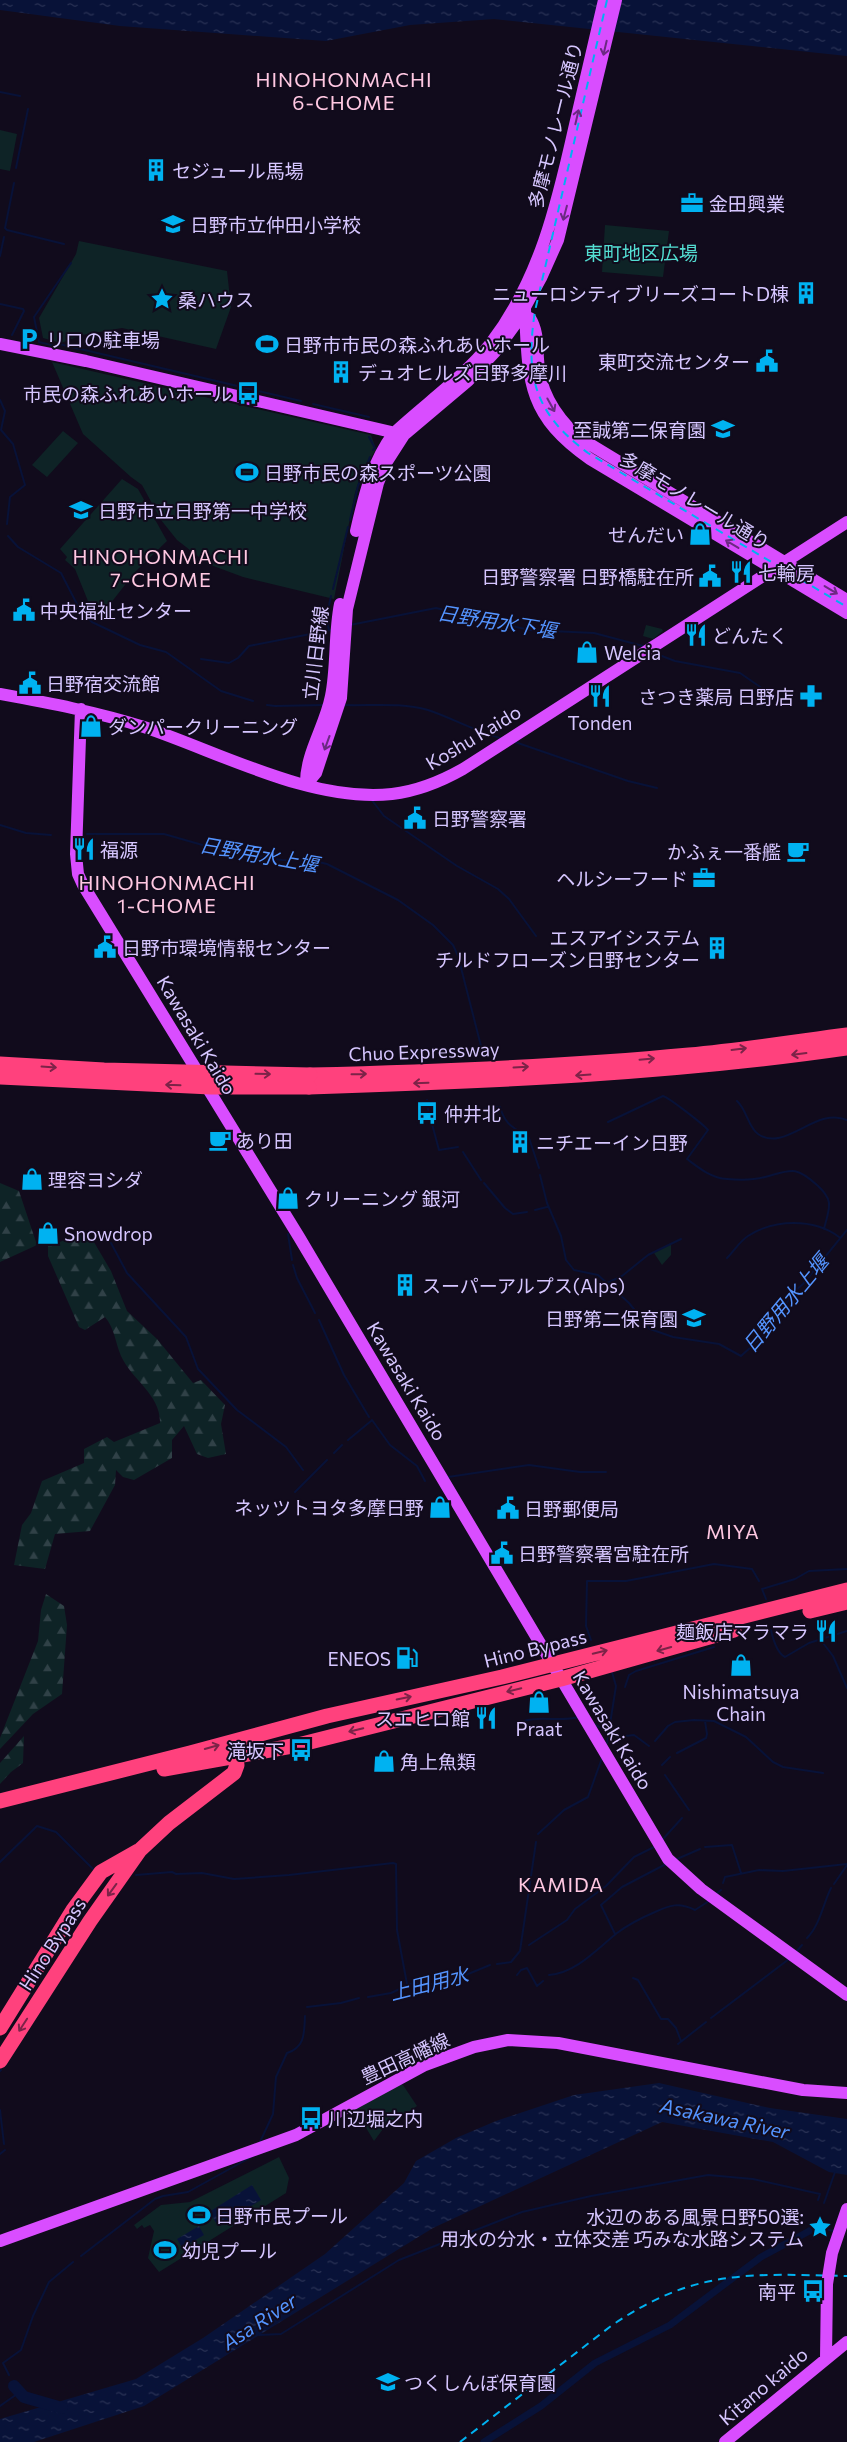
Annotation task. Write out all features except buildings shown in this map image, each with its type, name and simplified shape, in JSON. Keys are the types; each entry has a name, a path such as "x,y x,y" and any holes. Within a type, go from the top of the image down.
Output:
{"highway":[{"name":"Chuo Expressway","path":"0,1077 202,1086 310,1081 581,1064 690,1055 847,1035"},
{"name":"Chuo Expressway","path":"0,1064 310,1081 513,1080 622,1073 847,1048"},
{"name":"Hino Bypass","path":"0,1801 30,1798 153,1771 234,1749 327,1716 553,1664 847,1590"},
{"name":"Hino Bypass","path":"234,1749 298,1745 561,1678 710,1636 847,1602"},
{"name":"Hino Bypass","path":"0,2028 73,1910 101,1872 140,1850 184,1810 233,1775 236,1768 234,1749"},
{"name":"Hino Bypass","path":"0,1810 30,1798"},
{"name":"Hino Bypass","path":"0,2061 76,1942 140,1850"}],"main road":[{"name":"多摩モノレール通り","path":"572,165 604,0"},
{"name":"多摩モノレール通り","path":"616,0 572,165 521,306 530,380 534,395 546,419 570,445 779,566"},
{"name":"多摩モノレール通り","path":"521,306 532,320 538,338 539,370 543,389 554,410 570,430 596,450 779,566"},
{"name":"立川日野線","path":"399,434 468,380 507,336 521,306"},
{"name":"立川日野線","path":"306,785 306,768 331,698 335,672 339,608 363,502 378,459 399,434 472,364 521,306"},
{"path":"507,336 521,339 527,347"},
{"path":"5,345 86,361 399,434"},
{"path":"779,566 847,522"},
{"path":"779,566 847,600"},
{"path":"779,566 847,613"},
{"name":"Koshu Kaido","path":"0,694 81,709 144,727 306,785 328,790 378,795 413,790 443,780 779,566"},
{"name":"Kawasaki Kaido","path":"81,709 76,854 78,874 83,885 299,1237 668,1859 701,1889 847,1994"},
{"name":"豊田高幡線","path":"0,2241 209,2165 276,2143 425,2065 474,2047 502,2040 558,2043 803,2090 847,2093"},
{"path":"826,2358 828,2324 827,2284 832,2253 847,2209"},
{"path":"828,2324 834,2336 847,2338"},
{"path":"826,2358 847,2342"},
{"name":"Kitano kaido","path":"725,2442 826,2358"}],"green space":[{"path":"0,130 17,134 10,171 0,169"},
{"name":"東町地区広場","path":"605,225 669,231 663,277 602,272"},
{"path":"79,241 227,271 231,307 216,349 122,328 82,335 61,343 43,338 39,318 76,254"},
{"name":"日野市民の森スポーツ公園","path":"52,362 371,435 376,449 361,475 355,493 334,599 243,577 208,564 177,540 161,520 142,485 83,434"},
{"path":"63,431 78,443 47,477 32,465"},
{"path":"122,479 138,489 167,541 136,571 110,604 100,605 94,601 90,606 75,569 65,560 67,557 60,549"},
{"path":"646,625 662,629 663,631 653,639 643,636"},
{"path":"0,1183 19,1191 37,1245 0,1262"},
{"path":"88,1232 111,1271 127,1311 157,1339 193,1383 201,1380 225,1405 221,1424 226,1454 208,1458 197,1454 184,1426 172,1440 172,1458 134,1480 123,1477 116,1470 115,1485 90,1531 55,1534 45,1569 14,1565 22,1525 31,1513 42,1481 84,1463 84,1449 107,1437 114,1442 160,1423 156,1404 126,1365 111,1326 105,1317 85,1330 79,1327 48,1256 48,1246"},
{"path":"671,1244 671,1255 662,1265 654,1253"},
{"path":"46,1594 64,1606 67,1625 62,1694 33,1714 0,1749 0,1738 38,1641 41,1610"},
{"path":"24,1736 23,1763 0,1784 0,1763"},
{"path":"398,2083 403,2085 417,2106 383,2129 374,2141 354,2108"},
{"name":"日野市民プール","path":"279,2157 289,2178 286,2193 159,2272 148,2258 154,2231 150,2225 144,2228 142,2225 137,2229 134,2225 161,2205 190,2202"}],"water":[{"path":"0,0 847,0 847,56 494,19 410,25 326,41 120,26 0,10"},
{"path":"659,2083 770,2108 847,2119 847,2175 829,2172 773,2142 662,2122 433,2228 144,2406 34,2442 0,2442 0,2419 136,2379 203,2338 325,2254 404,2183 416,2161 456,2138 496,2121 574,2095"},
{"path":"252,2185 261,2200 218,2226 209,2212"},
{"path":"199,2226 204,2235 182,2248 177,2239"}],"waterway":[{"name":"日野用水下堰","path":"0,92 20,96"},
{"name":"日野用水下堰","path":"16,168 28,109"},
{"path":"14,183 5,228 64,244"},
{"name":"日野用水下堰","path":"0,256 4,237"},
{"path":"71,263 34,317 39,342 55,346 59,344 301,401"},
{"name":"日野用水下堰","path":"0,304 23,309 24,311 12,335"},
{"name":"日野用水下堰","path":"0,400 5,411 1,430 13,444 25,485 10,497 7,524"},
{"path":"313,404 369,417"},
{"path":"369,437 375,448 373,450"},
{"path":"350,520 358,486 370,457"},
{"path":"333,589 348,527"},
{"name":"日野用水下堰","path":"8,536 18,547 61,573 81,612 92,622 140,645 166,652 221,691 253,701"},
{"path":"329,630 326,619 331,596"},
{"name":"日野用水下堰","path":"350,625 436,608 529,630 594,633 643,646"},
{"name":"日野用水下堰","path":"201,659 229,663 238,658 249,646 331,630"},
{"name":"日野用水下堰","path":"654,653 675,661 740,673 779,700"},
{"name":"日野用水下堰","path":"267,705 324,705"},
{"name":"日野用水下堰","path":"343,705 396,705 428,710 500,738"},
{"name":"日野用水下堰","path":"515,742 628,781 657,788"},
{"path":"371,799 384,816 457,866 498,889 509,899 536,936"},
{"name":"日野用水上堰","path":"0,825 26,833 51,835"},
{"name":"日野用水上堰","path":"87,834 164,834 213,848 282,860 315,861 327,864 398,900 433,925 453,945 458,956 481,1046"},
{"path":"608,1122 663,1096 686,1111 708,1130 687,1159 710,1175 727,1179 756,1179 787,1171 803,1174 823,1191 828,1200 829,1210 824,1229"},
{"path":"737,1101 755,1131 768,1138 779,1138 824,1119 835,1117 847,1120"},
{"name":"日野用水上堰","path":"486,1108 500,1107 508,1123 529,1138 539,1168"},
{"path":"428,1109 439,1150 458,1147"},
{"path":"463,1152 481,1180"},
{"name":"日野用水上堰","path":"540,1175 547,1203 561,1236 566,1260 574,1270 598,1275 629,1303 650,1329 673,1337 719,1344 741,1356 762,1337 796,1290 847,1230"},
{"path":"484,1183 505,1208 513,1214 527,1212"},
{"path":"535,1210 547,1207"},
{"path":"727,1258 748,1236 770,1226 794,1223 806,1224 818,1226 839,1237"},
{"path":"288,1234 292,1260"},
{"path":"607,1283 622,1276 648,1255 681,1239"},
{"path":"111,1243 127,1273 186,1337 198,1369 237,1410 286,1447 303,1470"},
{"path":"293,1265 297,1278 315,1313"},
{"path":"319,1320 344,1375 369,1417"},
{"path":"372,1420 390,1445 417,1466 425,1481"},
{"path":"348,1440 371,1421"},
{"path":"334,1453 342,1445"},
{"path":"295,1492 327,1460"},
{"path":"448,1477 529,1465 580,1472 606,1472"},
{"name":"上田用水","path":"591,1640 586,1626 587,1581 626,1581 714,1564 752,1569 759,1581"},
{"path":"762,1589 795,1579 809,1571 847,1569"},
{"name":"上田用水","path":"762,1589 766,1599"},
{"name":"上田用水","path":"771,1630 778,1649 785,1657 809,1643 847,1631"},
{"path":"820,1639 833,1656 847,1688"},
{"path":"625,1687 629,1675 636,1671 714,1647"},
{"name":"上田用水","path":"607,1743 616,1686 612,1672"},
{"path":"516,1725 530,1720 571,1719 579,1717"},
{"path":"655,1741 668,1726 675,1722 694,1720 714,1721 746,1737 773,1762 783,1767 823,1773"},
{"path":"677,1753 706,1738 705,1721"},
{"path":"594,1724 608,1732"},
{"path":"617,1737 634,1735 649,1746"},
{"path":"662,1765 670,1757"},
{"name":"上田用水","path":"538,1834 564,1810 588,1797 602,1758"},
{"path":"665,1775 689,1810"},
{"path":"663,1839 682,1818"},
{"path":"0,1862 37,1826 56,1832 94,1870"},
{"name":"上田用水","path":"497,1964 511,1962 520,1951 536,1842"},
{"path":"705,1847 732,1845 741,1873"},
{"path":"529,1945 567,1920 575,1909 606,1886 634,1857 654,1847"},
{"path":"677,1859 700,1849"},
{"path":"136,1875 172,1872 176,1874 202,1873 234,1879 396,1864 397,1930 407,1984"},
{"path":"615,1934 601,1905 622,1887 666,1864"},
{"path":"723,1883 725,1877 759,1870 783,1871 847,1864"},
{"path":"834,1884 847,1865"},
{"path":"807,1938 818,1921 831,1888"},
{"path":"716,1894 721,1890"},
{"path":"549,1975 568,1970 577,1965 617,1933 645,1917 675,1905 695,1910 709,1901"},
{"path":"796,1952 802,1945"},
{"path":"711,2018 789,1959"},
{"name":"上田用水","path":"368,1997 391,1993 413,1983 432,1984 456,1979 490,1965"},
{"path":"517,1975 521,1970 527,1968 537,1986 543,1981"},
{"path":"633,1978 638,1980 661,2019 668,2019 676,2028 681,2041"},
{"name":"上田用水","path":"307,2007 341,2003 359,1998"},
{"name":"上田用水","path":"260,2142 273,2114 276,2077 287,2053 298,2047 301,2043 304,2033 305,2016"},
{"path":"678,2044 706,2022"},
{"path":"0,2110 4,2144"},
{"path":"0,2154 5,2150"},
{"name":"上田用水","path":"81,2256 155,2199 188,2192 253,2156"},
{"path":"824,2203 835,2172"},
{"name":"Asa River","path":"259,2335 281,2334 399,2260 522,2212 591,2196 708,2175 753,2179 820,2194 818,2200"},
{"path":"790,2241 811,2227 812,2223"},
{"path":"812,2225 833,2231"},
{"path":"484,2442 541,2406 595,2363 670,2325 761,2257 815,2228"},
{"name":"上田用水","path":"9,2375 3,2363 21,2350 33,2316 49,2282 73,2262"},
{"name":"上田用水","path":"0,2406 17,2394 13,2383"},
{"path":"14,2386 24,2397 62,2408"}],"railway":[{"path":"607,0 535,311 531,355 533,374 538,391 545,408 556,423 588,453 847,607"},
{"path":"460,2442 611,2326 641,2307 670,2293 724,2278 781,2275 847,2276"}],"place":[{"name":"セジュール馬場","path":"156,170"},
{"name":"金田興業","path":"692,203"},
{"name":"日野市立仲田小学校","path":"173,224"},
{"name":"ニューロシティブリーズコートD棟","path":"806,293"},
{"name":"桑ハウス","path":"162,299"},
{"name":"リロの駐車場","path":"29,339"},
{"name":"日野市市民の森ふれあいホール","path":"267,344"},
{"name":"東町交流センター","path":"767,361"},
{"name":"デュオヒルズ日野多摩川","path":"341,372"},
{"name":"市民の森ふれあいホール","path":"248,393"},
{"name":"至誠第二保育園","path":"723,429"},
{"name":"日野市民の森スポーツ公園","path":"247,472"},
{"name":"日野市立日野第一中学校","path":"81,510"},
{"name":"せんだい","path":"700,534"},
{"name":"七輪房","path":"741,572"},
{"name":"日野警察署 日野橋駐在所","path":"710,576"},
{"name":"中央福祉センター","path":"24,610"},
{"name":"どんたく","path":"696,635"},
{"name":"Welcia","path":"587,652"},
{"name":"日野宿交流館","path":"30,683"},
{"name":"Tonden","path":"600,696"},
{"name":"さつき薬局 日野店","path":"811,696"},
{"name":"ダンパークリーニング","path":"91,726"},
{"name":"日野警察署","path":"415,818"},
{"name":"福源","path":"84,849"},
{"name":"かふぇ一番艦","path":"798,851"},
{"name":"ヘルシーフード","path":"704,878"},
{"name":"日野市環境情報センター","path":"105,947"},
{"name":"エスアイシステム チルドフローズン日野センター","path":"717,948"},
{"name":"仲井北","path":"427,1113"},
{"name":"あり田","path":"220,1140"},
{"name":"ニチエーイン日野","path":"520,1142"},
{"name":"理容ヨシダ","path":"32,1179"},
{"name":"クリーニング 銀河","path":"288,1198"},
{"name":"Snowdrop","path":"48,1233"},
{"name":"スーパーアルプス(Alps)","path":"405,1285"},
{"name":"日野第二保育園","path":"694,1318"},
{"name":"ネッツトヨタ多摩日野","path":"440,1507"},
{"name":"日野郵便局","path":"508,1508"},
{"name":"日野警察署宮駐在所","path":"502,1553"},
{"name":"麺飯店マラマラ","path":"826,1631"},
{"name":"ENEOS","path":"407,1658"},
{"name":"Nishimatsuya Chain","path":"741,1665"},
{"name":"Praat","path":"539,1702"},
{"name":"スエヒロ館","path":"486,1718"},
{"name":"滝坂下","path":"301,1750"},
{"name":"角上魚類","path":"384,1761"},
{"name":"川辺堀之内","path":"311,2118"},
{"name":"日野市民プール","path":"199,2215"},
{"name":"水辺のある風景日野50選: 用水の分水・立体交差 巧みな水路システム","path":"820,2227"},
{"name":"幼児プール","path":"165,2250"},
{"name":"南平","path":"813,2291"},
{"name":"つくしんぼ保育園","path":"388,2382"}],"district":[{"name":"HINOHONMACHI 6-CHOME","path":"344,90"},
{"name":"HINOHONMACHI 7-CHOME","path":"161,568"},
{"name":"HINOHONMACHI 1-CHOME","path":"167,894"},
{"name":"MIYA","path":"733,1531"},
{"name":"KAMIDA","path":"561,1884"}],"water label":[{"name":"Asakawa River","path":"725,2118"}]}
